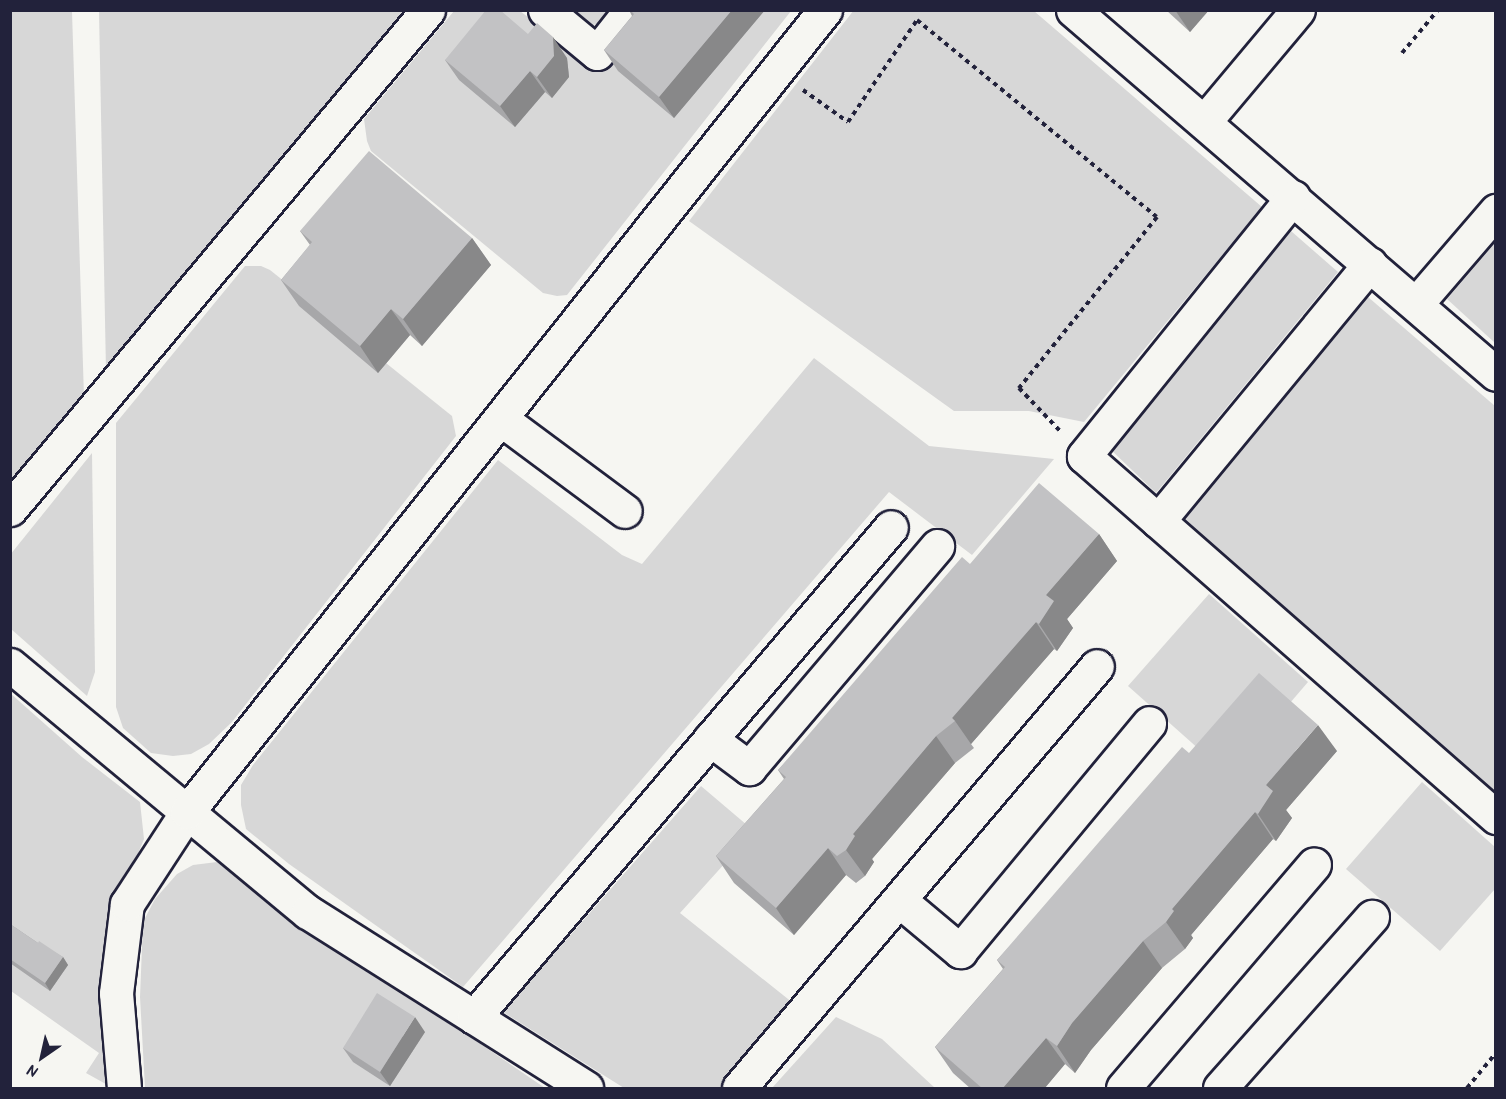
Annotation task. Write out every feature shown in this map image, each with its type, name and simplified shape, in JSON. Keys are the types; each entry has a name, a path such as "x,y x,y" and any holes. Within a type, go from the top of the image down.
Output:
{"lane":[{"path":"10,509 428,10"},
{"path":"545,10 597,53 631,10"},
{"path":"124,1089 116,993 127,904 187,812 825,10"},
{"path":"1073,10 1496,374"},
{"path":"1204,122 1298,10"},
{"path":"1293,197 1084,456 1496,817"},
{"path":"1416,304 1496,211"},
{"path":"1158,520 1370,264"},
{"path":"501,419 625,511"},
{"path":"474,1017 891,527"},
{"path":"710,739 749,768 937,546"},
{"path":"10,665 308,912 474,1017 577,1086"},
{"path":"739,1089 1097,666"},
{"path":"899,900 960,951 1149,723"},
{"path":"1123,1089 1314,864"},
{"path":"1220,1089 1372,917"}],"path":[{"path":"1402,53 1438,10"},
{"path":"777,72 848,122 917,20 1157,217 1019,388 1084,456"},
{"path":"1467,1089 1496,1053"}],"shaded area":[{"path":"854,10 1034,11 1262,207 1084,422 1029,411 954,411 689,221"},
{"path":"10,11 72,11 84,397 10,488"},
{"path":"99,11 409,11 106,371"},
{"path":"454,11 520,11 585,61 648,11 791,11 567,295 557,296 543,293 371,151 367,141 364,119"},
{"path":"562,11 612,11 603,22 590,26"},
{"path":"1291,231 1338,272 1156,493 1108,447"},
{"path":"1495,243 1495,343 1447,299"},
{"path":"245,266 261,266 270,270 452,416 456,436 232,722 209,744 191,754 173,756 151,753 123,728 116,707 116,423"},
{"path":"1368,297 1495,406 1495,792 1183,517"},
{"path":"814,358 929,446 1054,459 972,555 889,492 463,987 289,864 246,829 241,805 241,785 253,765 498,460 622,555 642,564"},
{"path":"92,453 95,672 87,696 11,629 10,555"},
{"path":"1209,594 1308,682 1228,775 1128,686"},
{"path":"10,693 82,757 140,802 144,839 133,866 110,900 104,941 113,1088 86,1073 99,1053 11,991"},
{"path":"1422,782 1495,847 1495,889 1440,951 1346,869"},
{"path":"701,786 754,831 680,913 798,1007 726,1088 624,1088 503,1012"},
{"path":"217,862 545,1088 145,1088 140,997 143,922 155,899 177,874 193,865"},
{"path":"836,1017 882,1039 935,1088 772,1088"}],"building":[{"path":"486,10 500,10 528,34 537,23 553,37 554,56 537,77 530,71 500,106 445,60"},
{"path":"630,10 732,10 659,97 604,50 634,14"},
{"path":"369,151 472,238 403,319 391,309 360,346 281,280 312,242 300,231"},
{"path":"1039,483 1099,534 1046,595 1054,601 1039,624 1036,622 952,718 955,721 936,736 853,834 855,836 846,850 837,856 828,848 776,908 716,856 786,777 778,770 962,557 970,564"},
{"path":"1259,673 1318,725 1266,785 1273,791 1258,814 1255,812 1172,909 1174,911 1166,922 1143,941 1072,1023 1057,1046 1046,1038 1002,1089 983,1089 935,1047 1005,967 997,960 1099,842 1182,747 1189,753"},
{"path":"10,924 63,957 45,983 10,959"},
{"path":"377,993 415,1017 380,1072 343,1048"}]}
